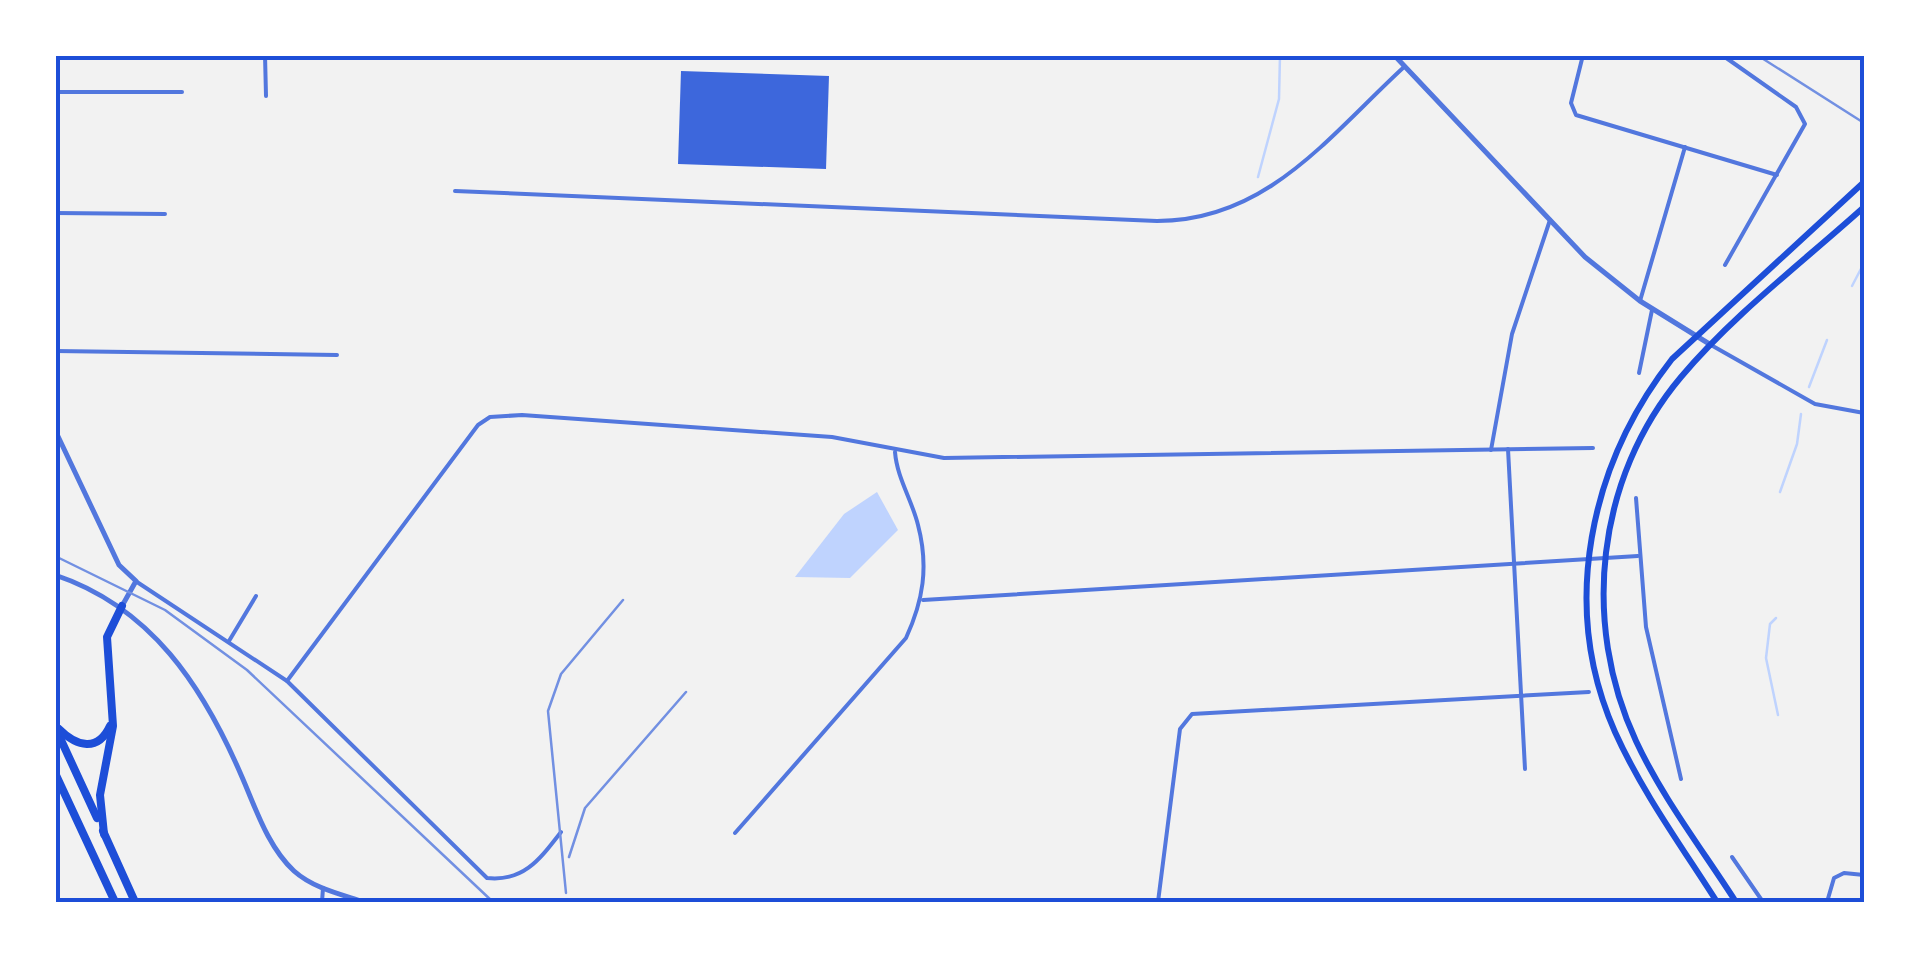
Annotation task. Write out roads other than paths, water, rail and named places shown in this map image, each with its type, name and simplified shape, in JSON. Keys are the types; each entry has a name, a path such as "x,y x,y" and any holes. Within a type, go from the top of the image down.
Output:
{"highway":[{"path":"104,834 99,800 112,745 108,633 122,606"},
{"path":"55,726 73,742 92,745 108,732 112,712"},
{"path":"55,726 135,902"},
{"path":"55,773 115,902"}],"main road":[{"path":"1717,902 1633,768 1614,729 1591,649 1588,559 1604,481 1628,424 1648,390 1696,337 1864,182"},
{"path":"1736,902 1650,767 1618,695 1603,614 1604,558 1621,482 1639,441 1680,378 1710,346 1864,207"}],"street":[{"path":"266,55 266,96"},
{"path":"1394,55 1585,258 1640,301 1710,346 1815,404 1864,413"},
{"path":"1584,55 1571,103 1576,116 1777,174"},
{"path":"1722,55 1802,114 1804,131 1725,265"},
{"path":"455,192 1157,221 1199,219 1268,192 1404,66"},
{"path":"55,92 182,92"},
{"path":"1640,301 1685,146"},
{"path":"55,213 165,214"},
{"path":"1490,450 1512,334 1550,220"},
{"path":"1638,373 1652,309"},
{"path":"55,351 337,355"},
{"path":"288,680 478,425 490,416 522,415 832,438 944,458 1593,448"},
{"path":"55,430 119,565 136,581 288,680 488,878 510,880 537,863 561,832"},
{"path":"1508,450 1525,768"},
{"path":"736,833 906,638 923,600 919,526 896,470 895,452"},
{"path":"1636,498 1638,556 1657,686 1681,779"},
{"path":"923,600 1638,556"},
{"path":"55,575 122,606 152,631 228,748 279,854 300,876 364,902"},
{"path":"122,606 136,581"},
{"path":"230,641 256,596"},
{"path":"1158,902 1180,729 1192,714 1590,692"},
{"path":"1732,858 1764,902"},
{"path":"1827,902 1834,878 1844,873 1864,874"},
{"path":"322,902 323,888"}],"water":[{"path":"877,492 898,530 850,578 795,577 844,514"}],"waterway":[{"path":"1258,177 1279,99 1280,55"},
{"path":"1852,286 1864,263"},
{"path":"1809,387 1827,340"},
{"path":"1780,492 1797,444 1801,414"},
{"path":"1776,618 1770,624 1766,658 1778,715"}],"railway":[{"path":"1757,55 1864,123"},
{"path":"55,556 165,610 247,670 493,902"},
{"path":"566,893 548,711 561,674 623,600"},
{"path":"569,857 585,808 686,692"}]}
